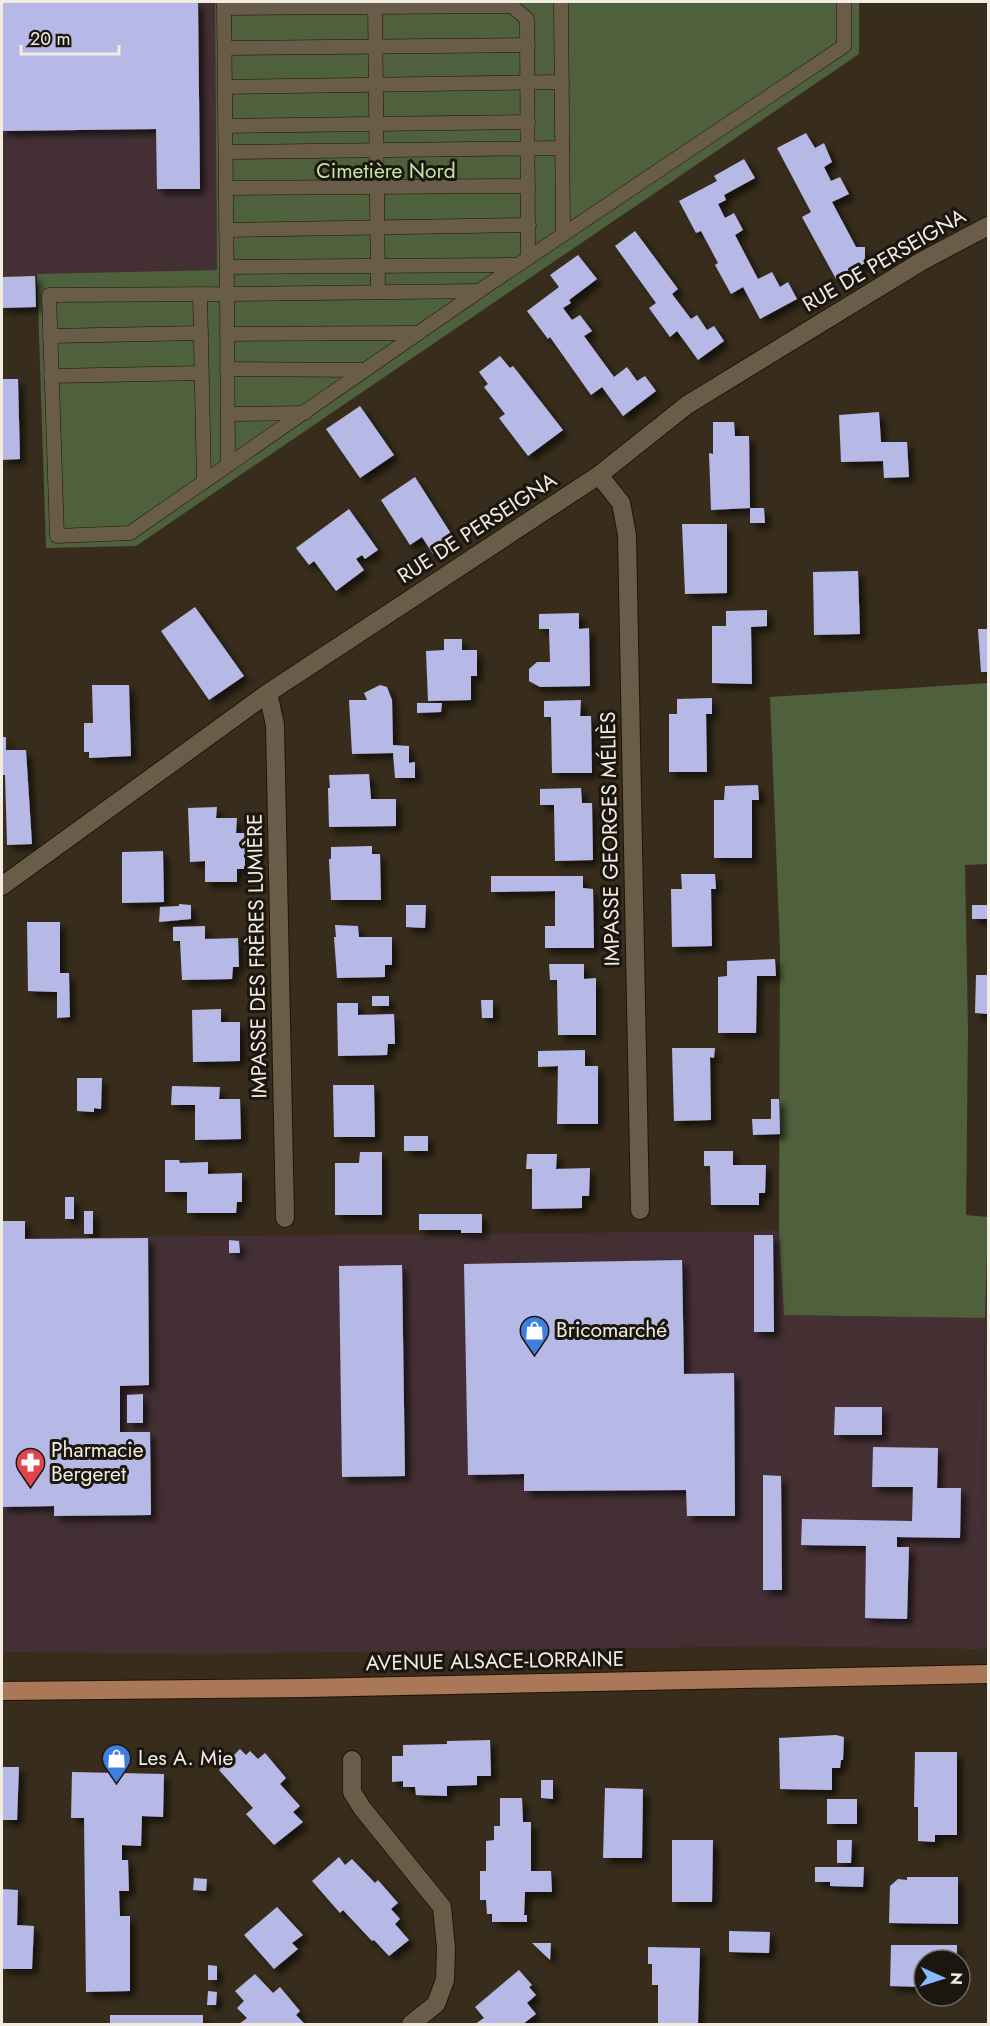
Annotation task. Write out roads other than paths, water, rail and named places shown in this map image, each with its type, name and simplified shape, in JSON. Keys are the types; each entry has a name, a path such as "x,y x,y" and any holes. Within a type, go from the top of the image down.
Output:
{"main road":[{"name":"AVENUE ALSACE-LORRAINE","path":"2,1691 305,1688 988,1674"}],"street":[{"name":"RUE DE PERSEIGNA","path":"2,886 268,693 599,475 687,405 922,261 988,226"},
{"name":"IMPASSE GEORGES MÉLIÈS","path":"599,475 621,503 627,535 640,1210"},
{"name":"IMPASSE DES FRÈRES LUMIÈRE","path":"268,693 274,725 285,1218"},
{"path":"352,1760 352,1792 362,1808 442,1907 446,1948 445,1980 436,2004 411,2025"}],"lane":[{"path":"561,2 563,235"},
{"path":"479,291 49,295 57,536 130,534 479,291 844,46 844,2"},
{"path":"375,4 378,292"},
{"path":"228,465 224,5 513,6 528,19 529,225 523,262"},
{"path":"225,48 528,45"},
{"path":"225,87 562,82"},
{"path":"225,126 528,122"},
{"path":"226,152 562,148"},
{"path":"226,188 528,186"},
{"path":"226,230 529,225"},
{"path":"226,267 523,262"},
{"path":"200,294 204,482"},
{"path":"50,336 201,333"},
{"path":"227,334 419,333"},
{"path":"227,369 365,370"},
{"path":"51,376 202,374"},
{"path":"228,414 305,413"}],"place":[{"name":"Bricomarché","path":"535,1356"},
{"name":"Pharmacie Bergeret","path":"30,1488"},
{"name":"Les A. Mie","path":"117,1784"}],"park label":[{"name":"Cimetière Nord","path":"386,171"}]}
